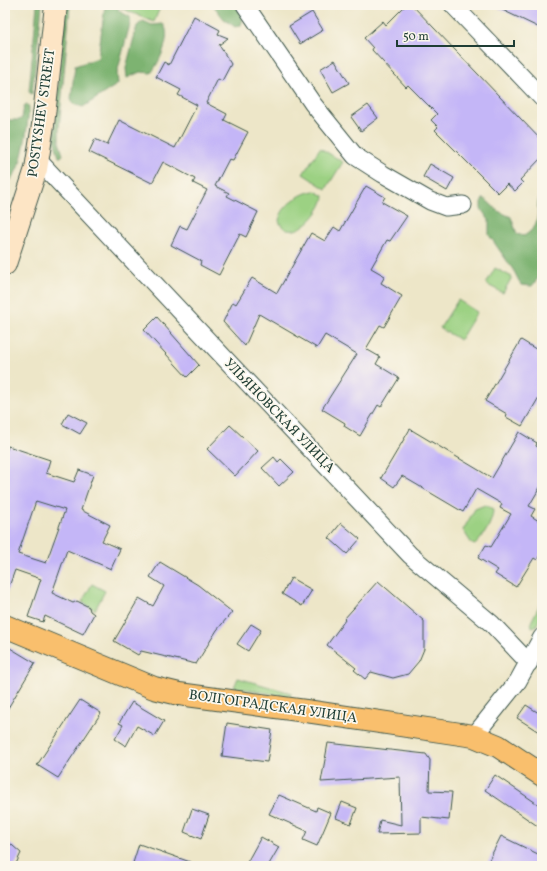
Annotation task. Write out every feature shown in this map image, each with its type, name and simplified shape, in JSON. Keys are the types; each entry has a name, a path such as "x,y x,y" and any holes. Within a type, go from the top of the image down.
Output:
{"main road":[{"name":"POSTYSHEV STREET","path":"5,264 27,200 38,160 56,5"},
{"name":"ВОЛГОГРАДСКАЯ УЛИЦА","path":"5,626 148,685 179,694 474,736 498,746 542,775"}],"street":[{"path":"245,5 313,104 355,156 430,201 446,208 463,205"},
{"path":"453,5 542,98"},
{"name":"УЛЬЯНОВСКАЯ УЛИЦА","path":"38,160 410,555 492,624 529,663"},
{"path":"474,736 518,681 542,637"}],"green space":[{"path":"37,5 42,5 32,94 29,92"},
{"path":"65,5 70,5 59,128 59,142 63,155 59,157 55,143 55,128"},
{"path":"105,5 117,5 119,11 130,17 130,24 117,73 118,84 83,107 73,104 71,99 75,66 98,58"},
{"path":"122,5 161,5 154,22 121,8"},
{"path":"213,5 237,5 243,19 241,25 235,27 224,19"},
{"path":"143,21 152,25 163,24 166,29 166,42 158,63 151,73 140,72 127,78 126,68 137,26"},
{"path":"26,104 29,108 23,150 16,171 5,185 5,120 19,120 22,118 24,106"},
{"path":"320,148 343,162 326,189 303,174"},
{"path":"315,191 324,196 318,211 305,225 298,229 291,230 284,228 279,221 288,205 298,197"},
{"path":"542,194 542,273 532,286 521,285 514,271 489,235 489,220 481,209 481,202 484,198 498,211 511,217 517,234 524,236 531,231 535,225 537,220 539,199"},
{"path":"495,268 512,277 503,293 486,284"},
{"path":"458,300 477,312 460,340 440,328"},
{"path":"485,505 493,509 493,514 485,533 475,545 472,544 463,530 475,509"},
{"path":"92,584 105,591 95,610 82,602"},
{"path":"542,600 542,615 536,626 532,627 531,622"},
{"path":"238,678 291,693 290,697 234,687"}],"building":[{"path":"406,5 412,5 542,141 542,157 520,180 523,183 515,191 507,184 498,193 435,130 438,127 431,120 437,114 408,85 406,87 372,50 373,48 364,38 383,21 386,25"},
{"path":"492,5 529,5 542,12 542,29"},
{"path":"312,12 323,30 300,44 289,26"},
{"path":"194,16 220,30 218,34 228,38 219,45 231,64 222,81 218,79 206,103 227,114 224,120 248,132 233,160 229,159 215,186 229,193 227,196 258,212 246,237 240,234 219,275 200,265 201,261 171,245 180,226 187,229 207,190 193,183 195,179 163,162 152,183 89,152 95,139 107,145 119,120 175,148 197,105 178,95 181,90 156,77 164,62 169,65"},
{"path":"335,60 349,83 333,92 320,69"},
{"path":"368,105 378,118 361,131 351,117"},
{"path":"430,164 454,178 447,191 423,177"},
{"path":"366,186 385,197 382,202 407,216 390,241 387,240 371,268 385,276 381,283 402,296 384,327 380,325 366,349 380,357 376,364 399,378 381,407 378,405 360,436 344,426 345,423 322,409 357,354 325,335 317,348 259,314 245,346 223,322 233,302 236,304 252,278 277,293 311,233 325,241 334,227 340,231"},
{"path":"157,317 199,365 187,377 144,330"},
{"path":"521,340 539,351 537,353 542,356 542,392 522,426 506,417 507,414 485,401"},
{"path":"68,413 87,423 80,434 62,424"},
{"path":"230,425 258,451 235,476 207,449"},
{"path":"410,429 492,478 519,432 537,443 536,446 542,450 542,484 529,506 535,509 531,516 542,523 542,551 537,560 534,558 516,587 495,574 498,570 478,558 486,545 491,547 511,514 500,508 502,504 476,489 463,512 402,476 394,487 381,478"},
{"path":"8,446 50,460 46,473 74,482 79,470 93,475 81,510 110,525 102,541 120,549 111,569 67,550 52,593 73,603 77,601 89,607 90,611 94,614 83,634 45,616 43,622 28,617 41,579 15,570 7,592 5,592 5,455","holes":["36,501 65,510 46,563 18,554"]},
{"path":"274,457 278,462 281,459 294,472 279,486 262,468"},
{"path":"341,523 360,539 347,554 329,538"},
{"path":"160,562 198,585 232,612 217,630 196,664 141,651 138,655 114,641 139,598 153,606 164,586 150,577"},
{"path":"291,578 312,590 302,606 282,594"},
{"path":"378,581 424,621 424,649 419,661 408,674 393,678 371,672 365,679 354,670 356,668 327,645 345,620 344,619"},
{"path":"251,624 261,630 248,651 237,644"},
{"path":"5,645 35,663 5,713"},
{"path":"80,700 101,713 58,778 37,765"},
{"path":"132,702 164,721 155,736 137,726 126,746 115,739 123,725 119,723"},
{"path":"526,705 542,715 542,734 517,718"},
{"path":"227,723 272,730 267,762 222,756"},
{"path":"328,743 426,754 430,760 429,791 452,792 449,820 421,817 421,833 377,834 380,820 401,825 400,777 321,782"},
{"path":"495,775 542,807 542,829 485,790"},
{"path":"279,795 316,811 317,807 331,813 317,846 303,840 307,831 269,814"},
{"path":"342,802 357,808 351,824 336,818"},
{"path":"192,809 209,815 201,839 184,832"},
{"path":"501,836 542,856 539,866 486,866"},
{"path":"261,837 279,847 268,866 245,866"},
{"path":"5,839 21,853 15,866 5,866"},
{"path":"139,844 196,864 196,866 132,866"}]}
